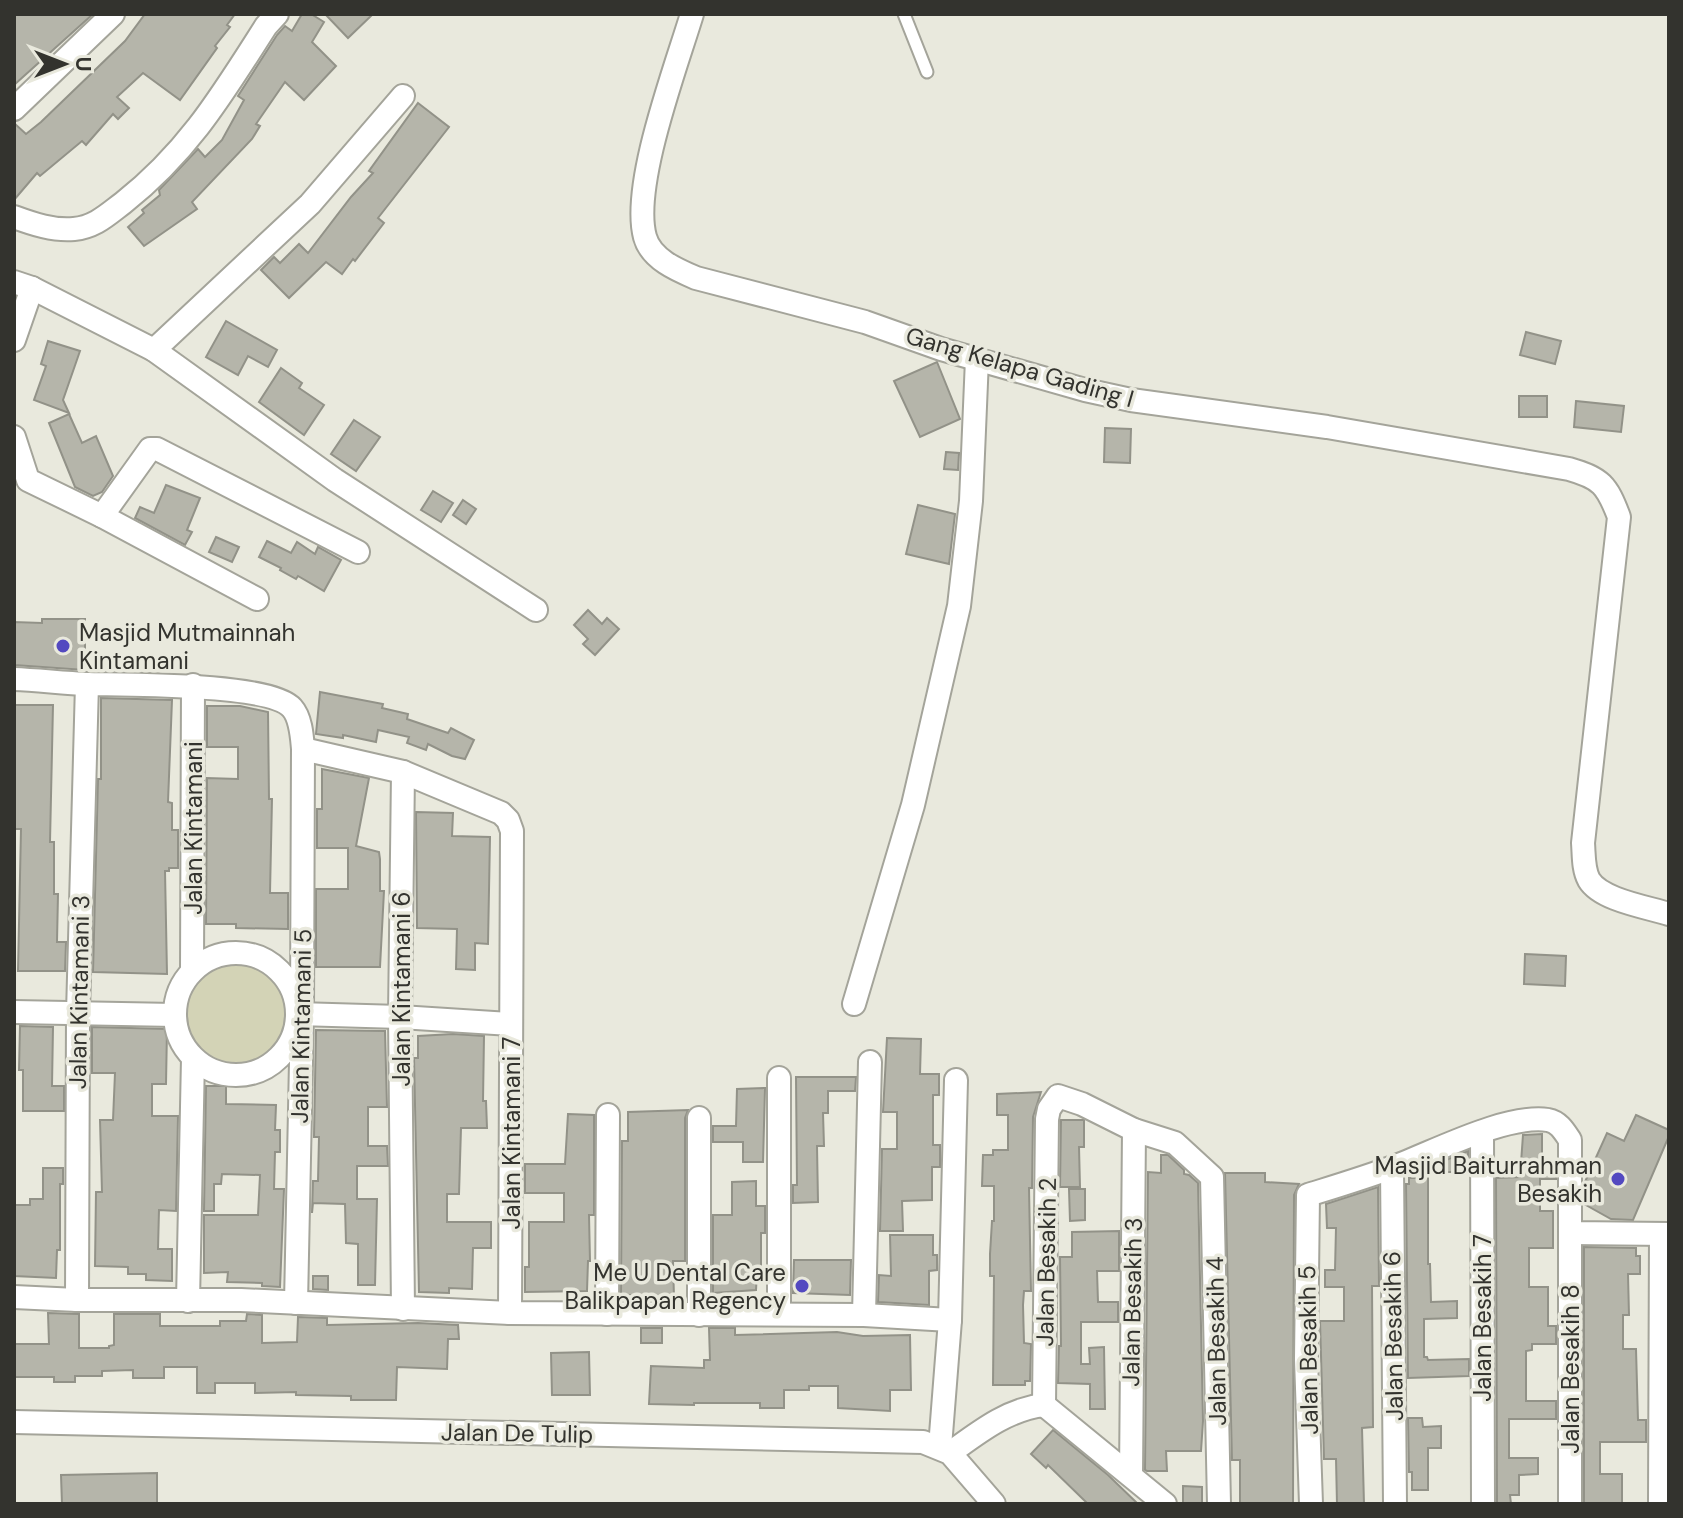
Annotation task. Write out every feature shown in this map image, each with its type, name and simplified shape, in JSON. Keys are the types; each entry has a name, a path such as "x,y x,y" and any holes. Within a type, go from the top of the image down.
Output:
{"street":[{"path":"14,109 113,14"},
{"path":"14,217 58,228 74,229 96,224 138,191 186,144 206,120 266,26 277,14"},
{"name":"Gang Kelapa Gading I","path":"692,14 650,152 643,200 645,237 652,251 673,269 696,278 865,322 977,359 1131,400 1327,427 1569,469 1592,476 1606,486 1619,517 1583,843 1584,866 1588,879 1598,891 1669,914"},
{"path":"154,350 310,204 403,96"},
{"path":"14,340 23,285 154,350 335,480 536,610"},
{"path":"854,1004 913,805 959,606 971,501 977,359"},
{"path":"14,437 21,484 102,516 257,599"},
{"path":"102,516 150,449 157,449 358,552"},
{"name":"Jalan Kintamani 5","path":"14,679 87,684 193,685 278,699 292,708 301,732 303,749 296,1303"},
{"name":"Jalan Kintamani 3","path":"77,1300 78,1013 87,684"},
{"name":"Jalan Kintamani","path":"192,971 193,685"},
{"path":"303,749 403,772 501,813 508,820 512,831 511,1024"},
{"name":"Jalan Kintamani 6","path":"403,772 400,1017 403,1309"},
{"path":"244,954 266,961 279,971 289,983 300,1014 290,1045 280,1058 252,1074 236,1076 220,1074 193,1058 183,1046 175,1015 180,991 192,971 220,955 244,954"},
{"path":"14,1012 175,1015"},
{"name":"Jalan Kintamani 7","path":"300,1014 511,1024 510,1313"},
{"path":"188,1301 193,1058"},
{"path":"864,1315 870,1062"},
{"path":"779,1078 779,1314"},
{"path":"956,1080 945,1450 994,1504"},
{"name":"Jalan Besakih 2","path":"1044,1405 1049,1109 1058,1096 1082,1104 1134,1130"},
{"path":"607,1314 608,1115"},
{"path":"699,1118 699,1315"},
{"name":"Jalan Besakih 8","path":"1308,1195 1392,1168 1482,1132 1527,1119 1552,1120 1562,1127 1570,1140 1570,1504"},
{"name":"Jalan Besakih 4","path":"1134,1130 1175,1143 1212,1177 1219,1504"},
{"name":"Jalan Besakih 3","path":"1131,1475 1134,1130"},
{"name":"Jalan Besakih 7","path":"1482,1132 1483,1504"},
{"name":"Jalan Besakih 6","path":"1392,1168 1395,1504"},
{"name":"Jalan Besakih 5","path":"1308,1195 1306,1359 1311,1504"},
{"path":"1570,1233 1665,1234 1660,1504"},
{"path":"14,1297 241,1300 510,1313 864,1315 950,1320"},
{"path":"945,1450 1025,1407 1044,1405 1165,1504"},
{"name":"Jalan De Tulip","path":"14,1422 923,1442 945,1450"}],"lane":[{"path":"904,14 927,72"}],"green space":[{"path":"238,959 259,964 277,975 288,993 293,1014 288,1035 277,1053 259,1064 238,1069 217,1064 199,1053 188,1035 183,1014 188,993 199,975 217,964"}],"building":[{"path":"14,14 93,14 14,85"},
{"path":"145,14 235,14 227,25 230,27 215,46 217,48 180,100 143,73 117,97 129,108 118,119 113,114 86,145 82,141 40,176 37,173 14,200 14,123 26,134 41,122 125,41"},
{"path":"302,14 311,14 324,22 312,42 336,66 304,100 285,82 256,124 260,126 252,139 192,202 197,209 144,246 128,227 144,213 142,210 160,195 159,190 198,149 205,157 222,140 244,100 238,96 277,35 285,26 292,31"},
{"path":"325,14 373,14 348,38"},
{"path":"418,103 449,127 378,218 384,223 355,261 353,259 342,274 326,262 289,298 261,270 274,257 280,263 299,244 308,253 373,173 369,171"},
{"path":"226,321 277,350 268,367 248,356 238,375 206,357"},
{"path":"1526,332 1561,341 1555,364 1520,355"},
{"path":"48,341 80,351 63,400 69,413 34,400 46,366 41,364"},
{"path":"937,362 960,419 920,437 894,381"},
{"path":"281,368 302,383 299,388 324,405 304,435 259,402"},
{"path":"1519,396 1547,396 1547,417 1519,417"},
{"path":"1576,401 1624,406 1621,432 1574,427"},
{"path":"69,414 82,443 96,436 113,476 102,492 93,496 75,487 49,423"},
{"path":"354,420 380,437 356,471 331,454"},
{"path":"1105,428 1131,429 1130,463 1104,462"},
{"path":"946,452 959,453 958,470 944,469"},
{"path":"166,485 200,498 187,530 192,532 185,545 135,518 140,507 154,513"},
{"path":"433,491 453,503 441,522 421,510"},
{"path":"463,500 476,509 466,524 453,515"},
{"path":"918,505 955,514 949,564 906,554"},
{"path":"216,537 239,547 232,562 209,552"},
{"path":"267,541 291,553 297,542 315,554 318,547 341,560 324,591 259,557"},
{"path":"588,610 602,624 607,618 619,629 595,655 583,644 588,639 574,625"},
{"name":"Masjid Mutmainnah Kintamani","path":"42,619 85,619 85,670 14,665 14,622 42,623"},
{"path":"320,692 383,704 382,708 408,714 407,719 448,733 451,728 474,740 465,759 428,744 426,750 407,743 409,737 378,730 376,742 343,735 343,738 316,734"},
{"path":"101,698 172,700 168,802 172,803 172,830 178,830 178,868 165,871 167,974 93,972"},
{"path":"14,705 53,705 50,842 54,842 54,894 58,894 57,942 66,942 65,971 18,971 21,829 14,829"},
{"path":"207,706 240,706 268,712 269,799 272,799 270,893 288,893 288,929 206,924 207,778 238,779 238,747 207,747"},
{"path":"322,769 369,778 356,846 379,852 380,891 384,891 380,967 316,967 316,889 348,889 348,848 317,848 317,809 322,809"},
{"path":"416,812 453,813 452,836 490,837 488,944 475,943 475,970 456,969 457,929 417,928"},
{"path":"1525,954 1566,956 1565,986 1524,984"},
{"path":"20,1026 53,1027 52,1086 64,1086 64,1111 23,1111 23,1070 19,1070"},
{"path":"92,1027 167,1029 166,1084 152,1084 152,1116 178,1116 176,1211 159,1210 158,1249 172,1249 172,1281 146,1280 146,1274 128,1274 128,1267 95,1266 96,1192 102,1192 100,1120 113,1120 115,1073 92,1073"},
{"path":"316,1030 385,1031 387,1107 368,1107 368,1146 387,1146 388,1166 357,1166 357,1199 377,1199 375,1285 358,1285 358,1244 346,1243 345,1204 313,1203 312,1213 313,1181 318,1181 319,1137 314,1137"},
{"path":"418,1036 484,1036 483,1101 486,1101 487,1128 461,1128 459,1194 447,1194 447,1222 491,1222 491,1248 473,1248 472,1289 449,1288 449,1293 419,1292 414,1058 418,1058"},
{"path":"887,1038 921,1039 920,1074 939,1074 939,1095 933,1095 933,1145 940,1145 940,1167 932,1167 932,1200 902,1201 903,1231 880,1231 882,1149 897,1149 897,1112 883,1112"},
{"path":"796,1077 856,1077 855,1091 828,1091 828,1113 823,1113 824,1146 817,1146 818,1202 793,1203 793,1185 797,1185"},
{"path":"206,1086 226,1086 226,1104 276,1105 275,1130 280,1130 280,1152 275,1152 274,1189 284,1189 280,1287 227,1282 228,1272 204,1273 204,1215 258,1215 260,1175 222,1174 221,1184 214,1184 214,1211 204,1211"},
{"path":"765,1088 763,1162 743,1162 743,1142 713,1142 713,1126 736,1126 737,1089"},
{"path":"1041,1092 1033,1117 1032,1188 1029,1188 1031,1291 1024,1291 1023,1305 1024,1343 1031,1344 1030,1381 1025,1381 1025,1385 993,1385 994,1276 990,1276 990,1254 994,1186 982,1186 983,1155 993,1155 993,1150 1008,1150 1008,1115 997,1115 997,1094"},
{"path":"688,1110 685,1118 685,1261 673,1261 674,1298 647,1300 647,1295 621,1295 622,1141 628,1141 628,1112"},
{"path":"568,1114 594,1115 594,1215 589,1215 587,1291 525,1292 525,1267 529,1267 529,1222 564,1222 564,1193 525,1193 525,1164 565,1164"},
{"name":"Masjid Baiturrahman Besakih","path":"1636,1115 1669,1130 1669,1136 1633,1220 1611,1219 1584,1204 1584,1184 1607,1133 1624,1141"},
{"path":"1061,1120 1084,1120 1084,1147 1079,1147 1080,1187 1060,1187"},
{"path":"1542,1134 1542,1161 1556,1161 1556,1179 1540,1179 1540,1211 1553,1211 1553,1248 1529,1248 1529,1287 1548,1287 1548,1326 1556,1326 1556,1344 1532,1344 1532,1350 1526,1351 1526,1401 1556,1401 1556,1419 1509,1419 1509,1458 1538,1458 1538,1474 1519,1475 1519,1495 1510,1495 1511,1504 1497,1504 1496,1178 1520,1177 1523,1135"},
{"path":"1468,1151 1468,1172 1446,1172 1446,1160"},
{"path":"1161,1155 1168,1155 1184,1170 1184,1174 1198,1183 1203,1421 1201,1451 1166,1451 1167,1471 1147,1471 1148,1172 1161,1173"},
{"path":"43,1168 63,1168 56,1278 14,1276 14,1205 30,1205 30,1199 43,1199"},
{"path":"1225,1173 1265,1173 1265,1182 1299,1184 1294,1195 1293,1504 1240,1504 1240,1460 1232,1460"},
{"path":"1409,1178 1428,1178 1431,1302 1457,1301 1457,1318 1424,1319 1424,1357 1428,1360 1469,1359 1469,1376 1408,1378 1406,1184 1409,1184"},
{"path":"756,1181 756,1206 765,1206 765,1233 761,1233 761,1271 757,1271 756,1290 713,1293 713,1215 732,1215 732,1182"},
{"path":"1378,1187 1379,1286 1372,1286 1373,1427 1362,1428 1364,1504 1337,1504 1336,1459 1324,1459 1320,1321 1344,1321 1344,1287 1325,1287 1325,1270 1335,1270 1336,1228 1327,1228 1326,1204"},
{"path":"1069,1189 1085,1189 1085,1220 1070,1221"},
{"path":"1119,1231 1119,1271 1097,1271 1098,1302 1118,1302 1118,1322 1081,1322 1081,1364 1090,1364 1089,1348 1104,1347 1105,1409 1090,1409 1090,1384 1058,1383 1061,1346 1060,1257 1072,1257 1072,1232"},
{"path":"890,1235 933,1235 937,1270 929,1271 929,1305 878,1302 879,1275 891,1276"},
{"path":"1584,1247 1636,1248 1636,1256 1640,1256 1640,1274 1628,1274 1629,1315 1623,1315 1623,1349 1636,1349 1638,1420 1646,1420 1646,1442 1600,1442 1600,1474 1622,1474 1622,1504 1584,1504"},
{"path":"794,1260 851,1260 850,1295 793,1293"},
{"path":"313,1276 328,1276 328,1290 313,1289"},
{"path":"48,1313 79,1314 79,1348 109,1348 114,1345 114,1314 160,1314 160,1326 220,1326 220,1321 246,1321 247,1314 262,1315 262,1343 297,1342 298,1317 327,1318 327,1325 458,1325 459,1339 448,1339 447,1369 397,1367 396,1400 351,1400 351,1396 296,1395 296,1392 255,1393 255,1383 215,1383 215,1393 197,1393 197,1367 164,1367 164,1378 133,1378 133,1370 102,1371 102,1376 75,1376 75,1382 54,1382 54,1377 14,1377 14,1344 49,1344"},
{"path":"641,1328 662,1328 662,1343 641,1343"},
{"path":"709,1328 735,1328 735,1335 837,1332 863,1336 910,1335 911,1390 890,1390 890,1411 838,1408 838,1386 784,1390 784,1408 760,1408 760,1403 649,1404 651,1366 704,1368 704,1360 710,1360"},
{"path":"589,1352 590,1395 552,1395 551,1353"},
{"path":"1408,1418 1422,1418 1423,1427 1441,1426 1441,1448 1428,1448 1428,1490 1412,1490"},
{"path":"1053,1430 1138,1504 1088,1504 1048,1465 1046,1468 1031,1454"},
{"path":"157,1473 157,1504 62,1504 61,1475"},
{"path":"1183,1486 1202,1487 1202,1504 1183,1504"}],"place":[{"name":"Masjid Mutmainnah Kintamani","path":"63,646"},
{"name":"Masjid Baiturrahman Besakih","path":"1618,1179"},
{"name":"Me U Dental Care Balikpapan Regency","path":"802,1286"}]}
